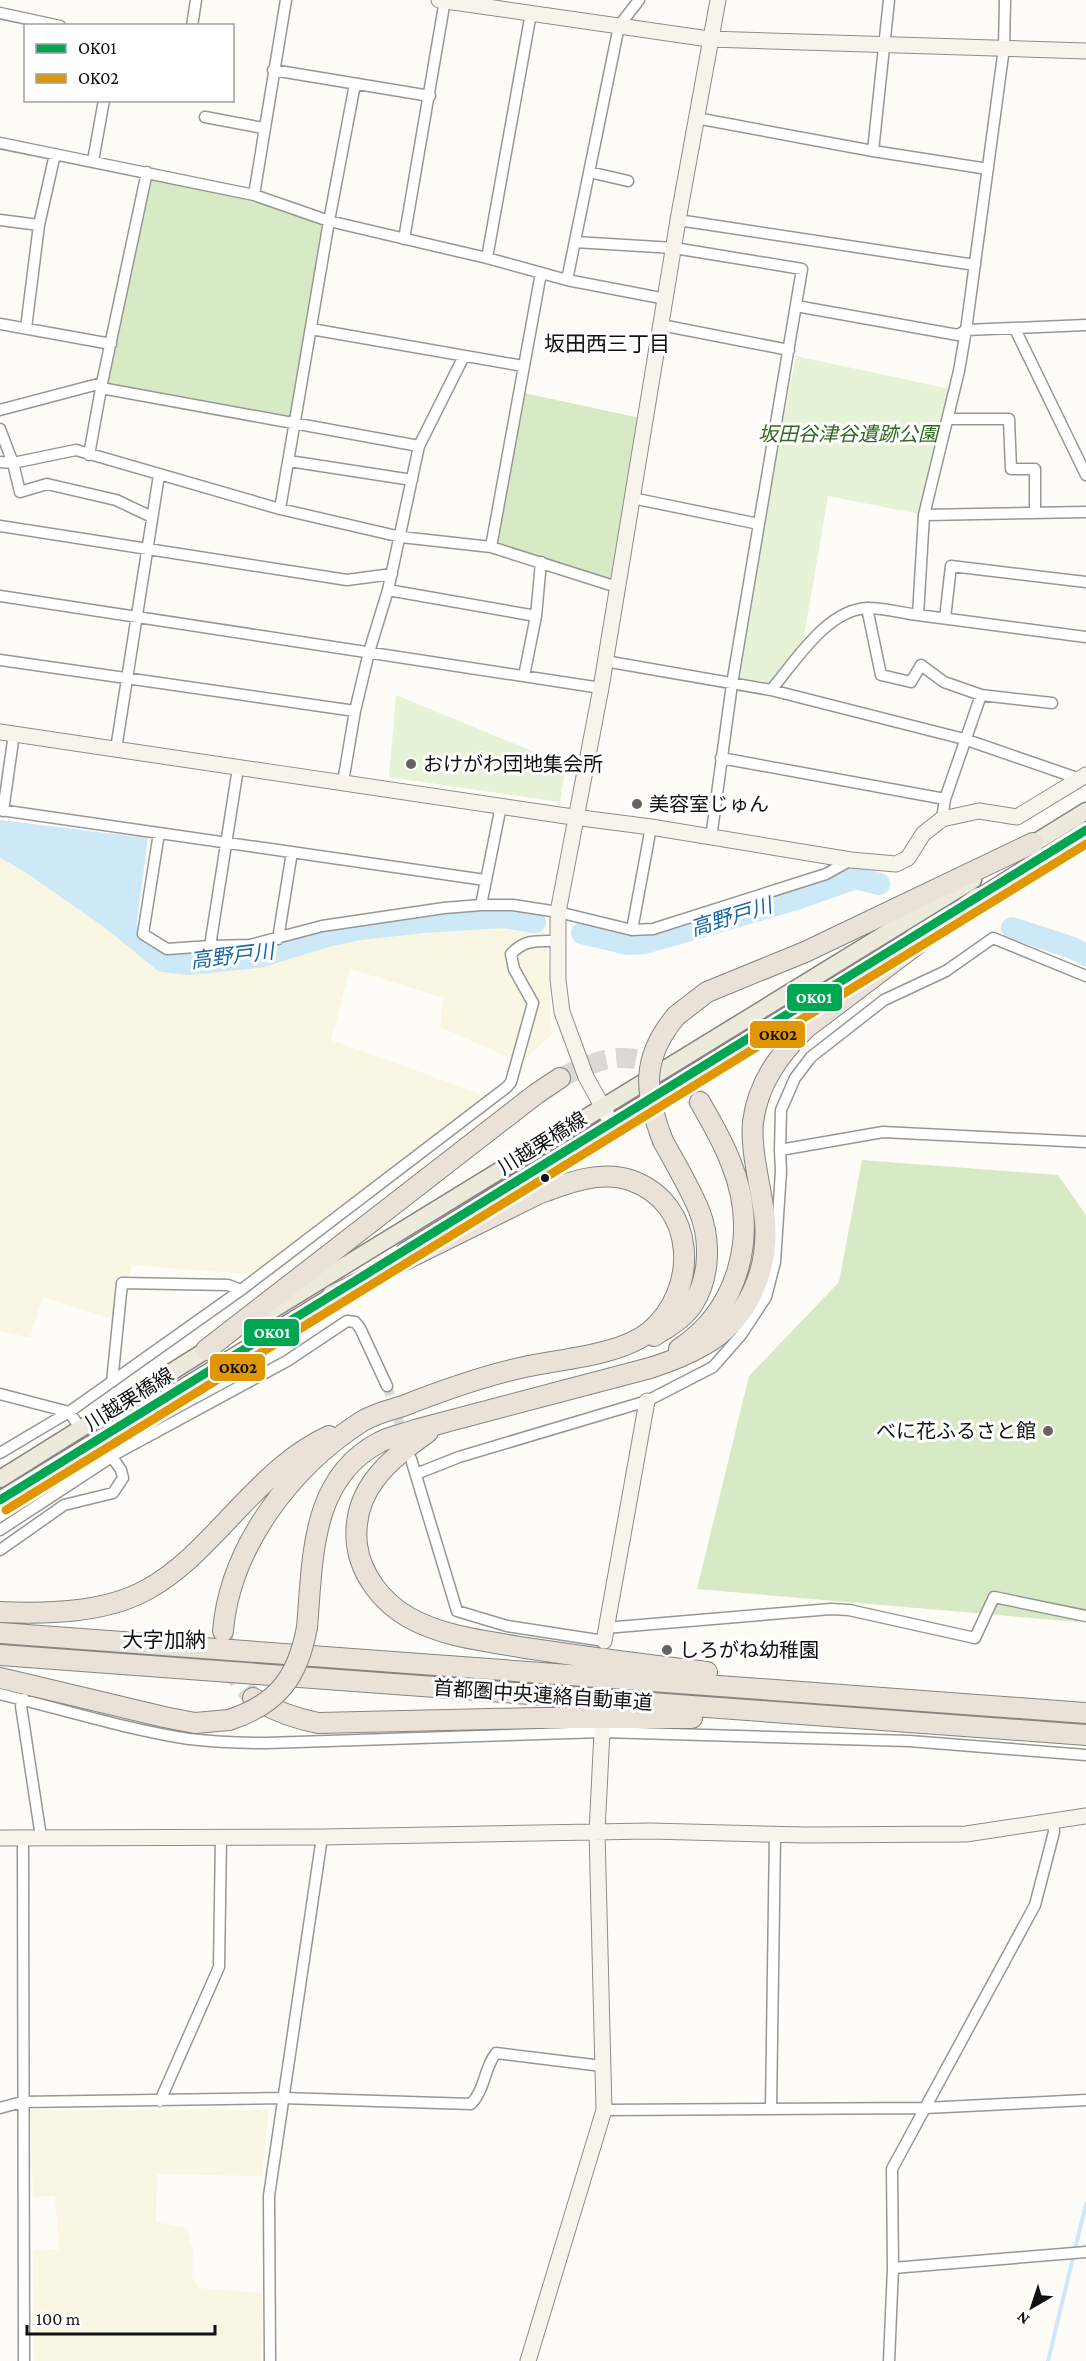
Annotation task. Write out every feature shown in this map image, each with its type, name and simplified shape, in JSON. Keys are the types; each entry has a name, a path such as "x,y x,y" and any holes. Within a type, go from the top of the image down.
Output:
{"highway":[{"path":"0,1612 59,1611 104,1606 147,1590 186,1562 281,1466 323,1439 362,1421 483,1378 518,1368 629,1345 653,1337 674,1323 692,1305 703,1282 707,1261 705,1236 699,1211 663,1141 654,1118 648,1092 649,1068 654,1048 663,1030 676,1016 707,992 805,952 1033,843"},
{"path":"0,1678 195,1723 229,1720 258,1709 271,1700 281,1689 300,1659 308,1627 315,1536 327,1497 350,1465 380,1442 650,1368 691,1353 727,1329 745,1307 758,1282 764,1255 765,1223 753,1124 758,1097 768,1074 784,1050 806,1028 978,898"},
{"path":"206,1350 536,1094 560,1078"},
{"path":"650,1368 687,1344 707,1326 731,1288 742,1258 744,1233 741,1199 732,1165 719,1134 700,1102"},
{"path":"332,1296 538,1194 563,1184 587,1178 609,1177 629,1180 649,1189 664,1201 675,1217 683,1236 686,1256 683,1277 663,1317 650,1331 629,1345"},
{"path":"223,1631 225,1613 237,1571 259,1527 307,1467 362,1421"},
{"path":"440,1424 386,1464 364,1497 358,1515 356,1532 364,1569 375,1588 388,1602 407,1616 431,1628 457,1636 506,1645 570,1655 796,1682 912,1700"},
{"name":"首都圏中央連絡自動車道","path":"0,1633 1086,1713"},
{"name":"首都圏中央連絡自動車道","path":"0,1655 1086,1735"},
{"path":"253,1698 273,1710 296,1719 318,1723 549,1718 869,1718"}],"main road":[{"name":"川越栗橋線","path":"0,1479 602,1106 1086,811"},
{"name":"川越栗橋線","path":"0,1500 1086,830"}],"street":[{"path":"192,24 196,0"},
{"path":"254,195 263,128 286,0"},
{"path":"439,0 709,39 1086,51"},
{"path":"404,239 445,0"},
{"path":"567,280 619,26 639,0"},
{"path":"612,1124 586,1077 562,1012 556,941 558,912 601,688 678,220 709,39 718,0"},
{"path":"873,151 889,0"},
{"path":"918,615 924,514 959,371 966,330 1004,48 1005,0"},
{"path":"0,13 51,24"},
{"path":"487,258 531,13"},
{"path":"273,70 430,96"},
{"path":"280,509 355,84"},
{"path":"93,161 104,102"},
{"path":"206,117 263,128"},
{"path":"696,118 873,151 988,169"},
{"path":"0,143 254,195 329,221 487,258 567,280 666,299"},
{"path":"26,328 39,225 55,154"},
{"path":"89,455 147,172"},
{"path":"589,172 628,181"},
{"path":"0,220 39,225"},
{"path":"678,220 975,265"},
{"path":"575,242 674,248 802,269 732,684 711,838"},
{"path":"491,548 541,273"},
{"path":"796,306 958,335 966,330 1086,324"},
{"path":"0,324 111,344"},
{"path":"661,325 789,350"},
{"path":"311,328 524,366"},
{"path":"1015,329 1086,475"},
{"path":"343,782 355,711 401,537 419,446 464,356"},
{"path":"0,410 102,385 419,446"},
{"path":"948,419 1009,419 1011,469 1035,469 1035,513"},
{"path":"0,429 13,463 20,492 47,484 116,500 152,517"},
{"path":"0,462 13,463 76,450 280,509 401,537 491,548 617,587"},
{"path":"289,461 412,480"},
{"path":"116,749 159,475"},
{"path":"632,498 759,524"},
{"path":"924,514 1086,512"},
{"path":"0,526 347,580 392,574"},
{"path":"524,676 536,616 541,562"},
{"path":"945,618 951,566 1086,582"},
{"path":"388,590 536,616"},
{"path":"0,596 601,688"},
{"path":"867,608 881,675 911,682 921,665 944,682 981,695 1052,703"},
{"path":"771,690 828,623 851,611 867,608 1086,637"},
{"path":"0,660 355,711"},
{"path":"605,661 771,690 964,739 1083,777"},
{"path":"942,819 945,799 981,695"},
{"path":"485,880 2,810 7,733 576,818 651,827 851,860 896,864 908,858 923,834 942,819 979,811 1017,817 1083,777"},
{"path":"721,758 945,799"},
{"path":"210,946 238,768"},
{"path":"481,905 501,806"},
{"path":"632,930 651,827"},
{"path":"159,833 143,934 167,949 250,945 322,926 444,908 481,905 513,906 558,912 632,930 653,929 826,874 851,860"},
{"path":"278,939 291,852"},
{"path":"416,1474 459,1457 647,1401 713,1367 741,1335 766,1297 775,1262 781,1171 781,1110 795,1078 811,1058 884,1000 945,971 993,938 1086,976"},
{"path":"0,1453 69,1412 241,1290 507,1087 511,1082 532,1003 514,969 511,954 530,940 556,941"},
{"path":"780,1150 883,1132 1086,1142"},
{"path":"112,1382 122,1283 228,1285 241,1290"},
{"path":"0,1530 112,1456 287,1361 347,1321 355,1322 360,1328 387,1386"},
{"path":"0,1394 69,1412 81,1429"},
{"path":"605,1634 647,1401"},
{"path":"0,1550 64,1505 113,1493 123,1478 112,1456"},
{"path":"411,1459 458,1611 507,1626 605,1634 849,1610 975,1638 994,1597 1086,1616"},
{"path":"0,1694 144,1729 223,1742 267,1743 602,1732 909,1742 1086,1755"},
{"path":"24,1700 21,1706 41,1837"},
{"path":"528,2361 604,2110 597,1832 602,1732"},
{"path":"0,1838 322,1837 597,1832 966,1834 1086,1816"},
{"path":"889,2361 893,2268 892,2169 1035,1905 1054,1832 1053,1821"},
{"path":"771,2109 775,1834"},
{"path":"23,1837 24,2361"},
{"path":"160,2101 219,1967 221,1837"},
{"path":"270,2361 269,2196 322,1837"},
{"path":"0,2108 22,2102 283,2098 471,2104 479,2097 490,2060 496,2053 602,2066"},
{"path":"604,2110 925,2108 1086,2100"},
{"path":"893,2268 1086,2252"}],"shaded area":[{"path":"0,832 177,953 241,952 437,914 545,921 552,1034 521,1063 440,1027 443,998 350,969 331,1040 490,1097 275,1275 132,1265 121,1322 43,1297 30,1338 0,1331"},
{"path":"30,2110 269,2110 262,2176 157,2174 156,2222 187,2228 193,2251 192,2277 199,2288 262,2293 261,2361 34,2361 33,2251 59,2249 55,2196 33,2197"}],"green space":[{"path":"147,172 329,221 295,423 101,388"},
{"name":"坂田谷津谷遺跡公園","path":"796,356 955,390 924,515 828,496 801,654 771,690 732,684"},
{"path":"519,392 645,419 617,587 491,548"},
{"path":"396,695 566,765 560,802 389,777"},
{"path":"862,1160 1058,1175 1086,1215 1086,1612 1078,1622 697,1589 749,1376 839,1282"}],"water":[{"path":"0,820 148,838 136,929 0,837"}],"waterway":[{"name":"高野戸川","path":"0,845 30,862 113,920 163,961 189,964 259,957 327,936 360,929 423,922 502,917 535,922"},
{"name":"高野戸川","path":"582,933 628,944 645,943 793,900 856,878 879,884"},
{"name":"高野戸川","path":"1012,928 1073,948 1086,955"},
{"path":"1048,2361 1086,2204"}],"tunnel":[{"path":"560,1078 601,1061 632,1059 662,1068 670,1073 700,1102"},
{"path":"387,1386 404,1436"},
{"path":"223,1634 226,1653 232,1669 253,1698"}],"transit line":[{"name":"OK01","path":"0,1500 1086,830"},
{"name":"OK02","path":"6,1510 1086,844"}],"place":[{"name":"おけがわ団地集会所","path":"411,764"},
{"name":"美容室じゅん","path":"637,804"},
{"name":"べに花ふるさと館","path":"1048,1431"},
{"name":"しろがね幼稚園","path":"667,1650"}],"district":[{"name":"坂田西三丁目","path":"607,344"},
{"name":"大字加納","path":"164,1640"}]}
